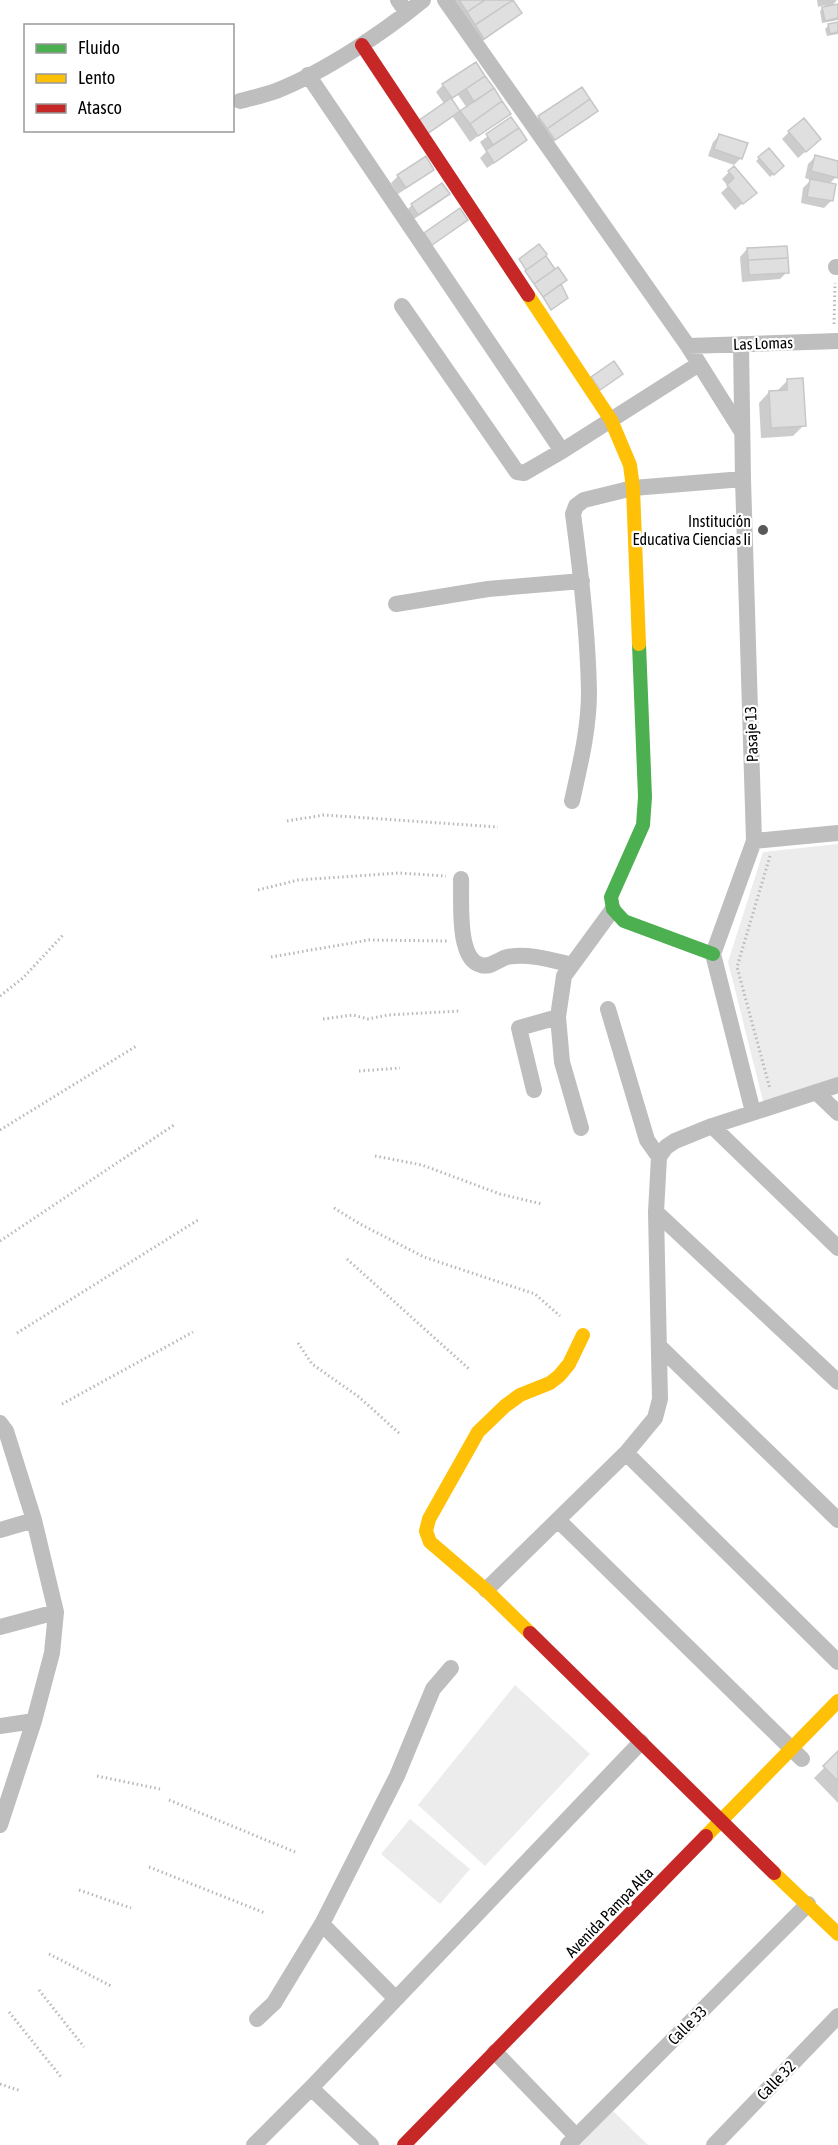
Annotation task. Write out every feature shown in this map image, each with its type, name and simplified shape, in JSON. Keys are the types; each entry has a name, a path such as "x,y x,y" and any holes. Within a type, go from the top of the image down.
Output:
{"street":[{"path":"240,101 276,91 308,75 362,45 402,7 423,0"},
{"path":"445,0 688,346 743,433"},
{"path":"362,45 611,420 630,465 633,488 645,797 643,825 611,897 613,909 624,921 714,954 753,1112"},
{"path":"308,75 562,451"},
{"path":"402,306 517,472 524,473 562,451 699,364"},
{"name":"Las Lomas","path":"688,346 835,341"},
{"name":"Pasaje 13","path":"714,954 754,841 741,344"},
{"path":"572,801 584,751 589,694 582,581 573,514 576,506 584,500 633,488 743,479"},
{"path":"396,604 488,589 582,581"},
{"path":"754,841 838,833"},
{"path":"461,879 463,941 473,961 480,965 492,964 506,958 527,956 572,964"},
{"path":"581,1128 562,1062 558,1017 564,976 613,909"},
{"path":"608,1009 647,1140 659,1157"},
{"path":"534,1090 519,1028 558,1017"},
{"path":"486,1590 559,1521 626,1452 655,1418 660,1399 656,1212 659,1157 666,1147 675,1141 712,1126 838,1085"},
{"path":"816,1092 838,1113"},
{"path":"712,1126 838,1248"},
{"path":"656,1212 838,1382"},
{"path":"583,1335 569,1364 560,1376 550,1383 520,1395 478,1432 429,1519 426,1531 430,1542 486,1590 838,1934"},
{"path":"659,1346 838,1520"},
{"path":"0,1825 34,1721 52,1653 56,1612 34,1520 2,1429"},
{"path":"626,1452 838,1662"},
{"path":"0,1530 34,1520"},
{"path":"559,1521 799,1757"},
{"path":"0,1627 56,1612"},
{"path":"256,2019 274,2002 322,1924 397,1776 433,1689 451,1668"},
{"name":"Avenida Pampa Alta","path":"404,2145 502,2060 799,1757 838,1701"},
{"path":"0,1726 34,1721"},
{"path":"254,2145 641,1742"},
{"name":"Calle 33","path":"572,2141 808,1905"},
{"path":"322,1924 396,1999"},
{"name":"Calle 32","path":"714,2145 838,2016"},
{"path":"502,2060 572,2141"},
{"path":"311,2088 371,2145"}],"path":[{"path":"835,341 837,267"},
{"path":"287,821 324,815 498,827"},
{"path":"770,855 736,967 771,1091"},
{"path":"258,890 298,880 399,873 461,879"},
{"path":"0,996 23,978 63,935"},
{"path":"271,957 369,940 463,941"},
{"path":"323,1018 353,1015 368,1019 388,1015 459,1011"},
{"path":"0,1130 138,1044"},
{"path":"359,1071 400,1068"},
{"path":"0,1241 174,1125"},
{"path":"375,1156 422,1165 500,1194 542,1204"},
{"path":"334,1208 424,1257 535,1294 560,1316"},
{"path":"17,1333 198,1220"},
{"path":"347,1259 469,1369"},
{"path":"62,1404 194,1332"},
{"path":"298,1343 312,1364 359,1396 400,1434"},
{"path":"97,1776 160,1789"},
{"path":"169,1800 295,1852"},
{"path":"149,1867 265,1913"},
{"path":"79,1890 131,1908"},
{"path":"49,1954 112,1987"},
{"path":"39,1990 84,2046"},
{"path":"9,2012 61,2077"},
{"path":"0,2084 21,2091"}],"shaded area":[{"path":"838,844 838,1079 763,1101 728,962 763,852"},
{"path":"515,1685 590,1754 485,1866 418,1805"},
{"path":"410,1819 470,1869 440,1904 381,1854"},
{"path":"613,2111 648,2145 580,2145"}],"building":[{"path":"459,0 485,0 467,12"},
{"path":"485,0 513,0 475,25 467,12"},
{"path":"513,0 522,13 484,39 475,25"},
{"path":"838,4 838,18 825,21 822,7"},
{"path":"838,22 838,32 830,34 828,24"},
{"path":"476,62 485,76 452,98 442,84"},
{"path":"485,76 494,88 474,102 466,89"},
{"path":"582,87 590,99 547,129 538,116"},
{"path":"494,88 502,101 470,124 460,111"},
{"path":"451,98 460,111 427,134 418,121"},
{"path":"590,99 598,111 555,140 547,129"},
{"path":"502,101 511,114 478,136 470,124"},
{"path":"511,117 519,128 493,145 486,134"},
{"path":"804,118 821,139 806,152 788,131"},
{"path":"519,128 527,140 494,163 486,150"},
{"path":"719,134 748,143 742,159 714,149"},
{"path":"769,148 784,166 774,175 758,157"},
{"path":"815,155 838,161 838,178 811,171"},
{"path":"426,156 434,170 406,188 397,175"},
{"path":"734,166 757,193 743,204 727,185 734,178 728,171"},
{"path":"810,179 836,184 833,201 807,197"},
{"path":"442,183 450,194 418,215 411,204"},
{"path":"460,208 468,220 432,245 424,233"},
{"path":"539,244 547,254 546,256 526,270 519,259"},
{"path":"787,246 788,258 748,260 747,248"},
{"path":"546,256 555,269 534,284 525,271"},
{"path":"788,258 789,273 749,275 748,260"},
{"path":"558,267 567,280 543,297 534,284"},
{"path":"561,284 568,298 551,310 543,297"},
{"path":"614,361 623,374 600,390 591,377"},
{"path":"803,378 806,426 771,428 769,391 787,390 787,379"},
{"path":"838,1751 838,1781 823,1766"}],"traffic: fast":[{"path":"639,644 645,797 643,825 611,897 613,909 624,921 713,954"}],"traffic: slow":[{"path":"528,295 611,420 630,465 633,488 639,644"},
{"path":"530,1633 486,1590 430,1542 426,1531 429,1519 478,1432 520,1395 550,1383 559,1376 569,1364 583,1335"},
{"path":"706,1836 838,1701"},
{"path":"774,1873 838,1934"}],"traffic: jam":[{"path":"362,45 528,295"},
{"path":"530,1633 774,1873"},
{"path":"404,2145 706,1836"}],"place":[{"name":"Institución Educativa Ciencias Ii","path":"763,530"}]}
